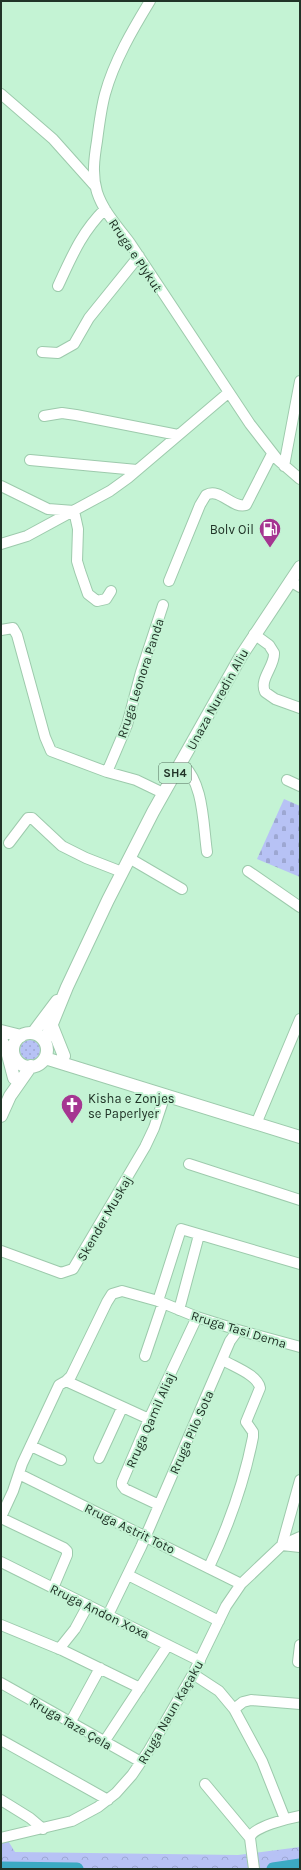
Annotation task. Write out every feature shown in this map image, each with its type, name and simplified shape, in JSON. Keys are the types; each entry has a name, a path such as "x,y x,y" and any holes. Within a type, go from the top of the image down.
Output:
{"main road":[{"name":"Unaza Nuredin Aliu","path":"46,1050 52,1026 68,987 129,858 240,656 254,634 295,584 300,567"},
{"name":"Unaza Nuredin Aliu","path":"33,1033 68,987"},
{"path":"52,1026 64,1056"},
{"path":"33,1033 41,1036 46,1050 40,1064 31,1066 23,1065 1,1038 33,1033"},
{"path":"10,1096 14,1078 16,1057 15,1044 21,1036"},
{"path":"1,1038 8,1055 14,1078"},
{"path":"46,1050 258,1120 300,1137"},
{"path":"46,1050 165,1095 258,1120 300,1128"},
{"path":"1,1116 10,1096 31,1066"}],"street":[{"name":"Rruga e Plykut","path":"150,1 132,32 119,59 106,93 94,164 95,186 105,209 139,256 228,393 272,454 284,466 300,478"},
{"path":"1,94 53,140 95,186"},
{"path":"58,286 83,235 90,224 105,209"},
{"path":"42,352 58,353 74,344 90,318 139,256"},
{"path":"284,466 300,381"},
{"path":"1,544 27,536 110,491 228,393"},
{"path":"44,416 62,413 76,415 178,436"},
{"path":"169,581 200,505 206,495 213,493 240,505 246,505 272,454"},
{"path":"30,460 137,470"},
{"path":"1,486 48,509 74,511"},
{"path":"74,511 78,529 77,561 86,591 97,601 106,599 110,591"},
{"name":"Rruga Leonora Panda","path":"107,772 127,725 139,679 163,605"},
{"path":"1,630 13,628 17,635 45,737 51,751 107,772 136,780 164,793"},
{"path":"254,634 269,645 274,653 272,664 264,683 265,692 275,699 300,708"},
{"path":"181,763 191,772 197,786 207,852"},
{"path":"288,780 300,786"},
{"path":"9,843 28,818 32,818 62,846 86,858 122,872"},
{"path":"129,858 182,889"},
{"path":"248,871 300,907"},
{"path":"258,1120 300,1019"},
{"name":"Skender Muskaj","path":"1,1251 61,1273 73,1269 145,1147 154,1128 165,1095"},
{"path":"189,1164 300,1200"},
{"path":"145,1356 181,1229 300,1264"},
{"name":"Rruga Tasi Dema","path":"179,1310 199,1235"},
{"name":"Rruga Tasi Dema","path":"1,1518 31,1446 59,1385 71,1376 112,1294 122,1291 161,1302 197,1317 238,1330 300,1347"},
{"name":"Rruga Qamil Aliaj","path":"159,1505 125,1489 122,1485 149,1419 197,1317"},
{"name":"Rruga Pilo Sota","path":"108,1615 146,1536 230,1341 238,1330"},
{"path":"209,1567 233,1513 246,1471 253,1437 253,1432 246,1422 260,1388 259,1383 253,1378 223,1360"},
{"path":"66,1381 122,1408 149,1419"},
{"path":"99,1458 122,1408"},
{"path":"31,1446 61,1460"},
{"name":"Rruga Astrit Toto","path":"19,1474 241,1584"},
{"path":"300,1480 282,1545 300,1547"},
{"path":"1,1518 64,1548 67,1551 67,1555 53,1588"},
{"name":"Rruga Naun Kaçaku","path":"1,1838 72,1821 92,1811 108,1800 128,1779 141,1762 193,1674 232,1595 241,1584 282,1545 300,1538"},
{"name":"Rruga Andon Xoxa","path":"1,1562 200,1661"},
{"path":"128,1575 219,1621"},
{"path":"59,1649 75,1629 88,1605"},
{"path":"1,1625 59,1649 140,1688"},
{"path":"104,1742 168,1645"},
{"path":"298,1662 300,1645"},
{"path":"70,1723 100,1668"},
{"path":"193,1674 219,1691 234,1709 265,1766 286,1819"},
{"name":"Rruga Taze Çela","path":"1,1683 141,1762"},
{"path":"234,1709 243,1702 251,1700 300,1704"},
{"path":"1,1740 108,1800"},
{"path":"205,1784 250,1841"},
{"path":"1,1800 30,1818 43,1829"},
{"path":"254,1869 250,1841 251,1835 256,1829 300,1816"}],"green space":[{"path":"284,799 300,806 300,877 257,859"},
{"path":"26,1040 34,1040 40,1046 40,1054 34,1060 26,1060 20,1054 20,1046"},
{"path":"7,1839 15,1852 238,1855 300,1847 300,1869 1,1869 1,1840"}],"waterway":[{"path":"273,1869 300,1865"},
{"path":"1,1868 77,1869"}],"place":[{"name":"Bolv Oil","path":"270,548"},
{"name":"Kisha e Zonjes se Paperlyer","path":"72,1124"}]}
